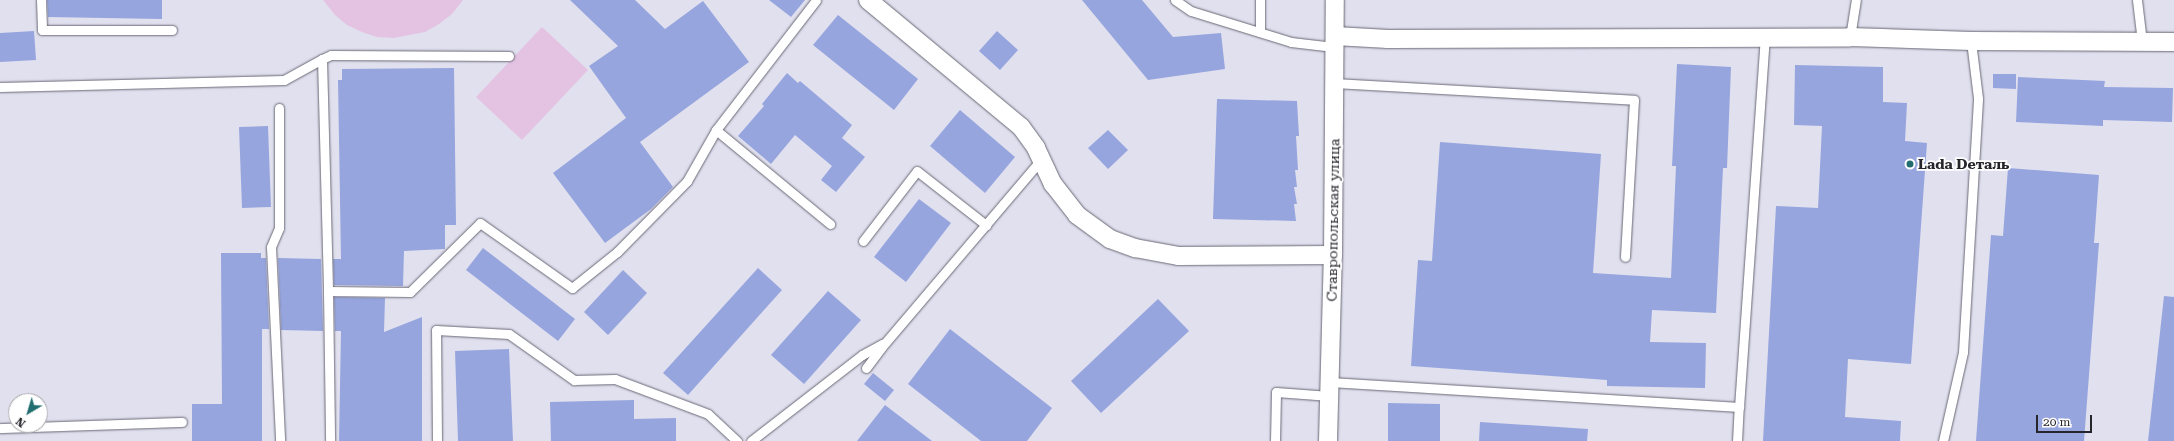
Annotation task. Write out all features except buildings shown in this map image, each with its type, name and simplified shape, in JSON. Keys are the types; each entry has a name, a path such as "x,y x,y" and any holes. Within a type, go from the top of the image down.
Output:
{"street":[{"path":"868,0 1021,127 1041,160 1053,184 1077,215 1110,239 1135,248 1179,256 1333,255"},
{"name":"Ставропольская улица","path":"1328,441 1333,255 1335,0"},
{"path":"1335,41 1388,39 1850,37 1971,42 2174,42"}],"lane":[{"path":"41,0 42,30 172,30"},
{"path":"328,291 410,292 480,223 572,288 617,252 687,181 716,130 816,0"},
{"path":"1176,0 1191,11 1291,42 1335,41"},
{"path":"1260,0 1260,32"},
{"path":"1850,37 1856,0"},
{"path":"2137,0 2142,42"},
{"path":"1737,441 1765,38"},
{"path":"1943,441 1963,352 1978,98 1971,42"},
{"path":"0,86 284,80 331,55 509,56"},
{"path":"322,59 330,441"},
{"path":"1334,83 1634,100 1625,257"},
{"path":"279,108 279,228 271,247 280,441"},
{"path":"716,130 830,224"},
{"path":"866,368 885,343 1041,160"},
{"path":"863,241 918,171 986,224"},
{"path":"437,441 436,330 509,334 574,380 615,379 708,414 737,441"},
{"path":"751,441 862,355 885,343"},
{"path":"1276,441 1276,392 1330,389 1739,407"},
{"path":"0,428 182,422"}],"shaded area":[{"path":"323,0 463,0 452,14 425,32 394,38 377,37 347,25 335,15"},
{"path":"542,27 588,70 522,140 476,97"}],"place":[{"name":"Lada Dеталь","path":"1910,164"}]}
